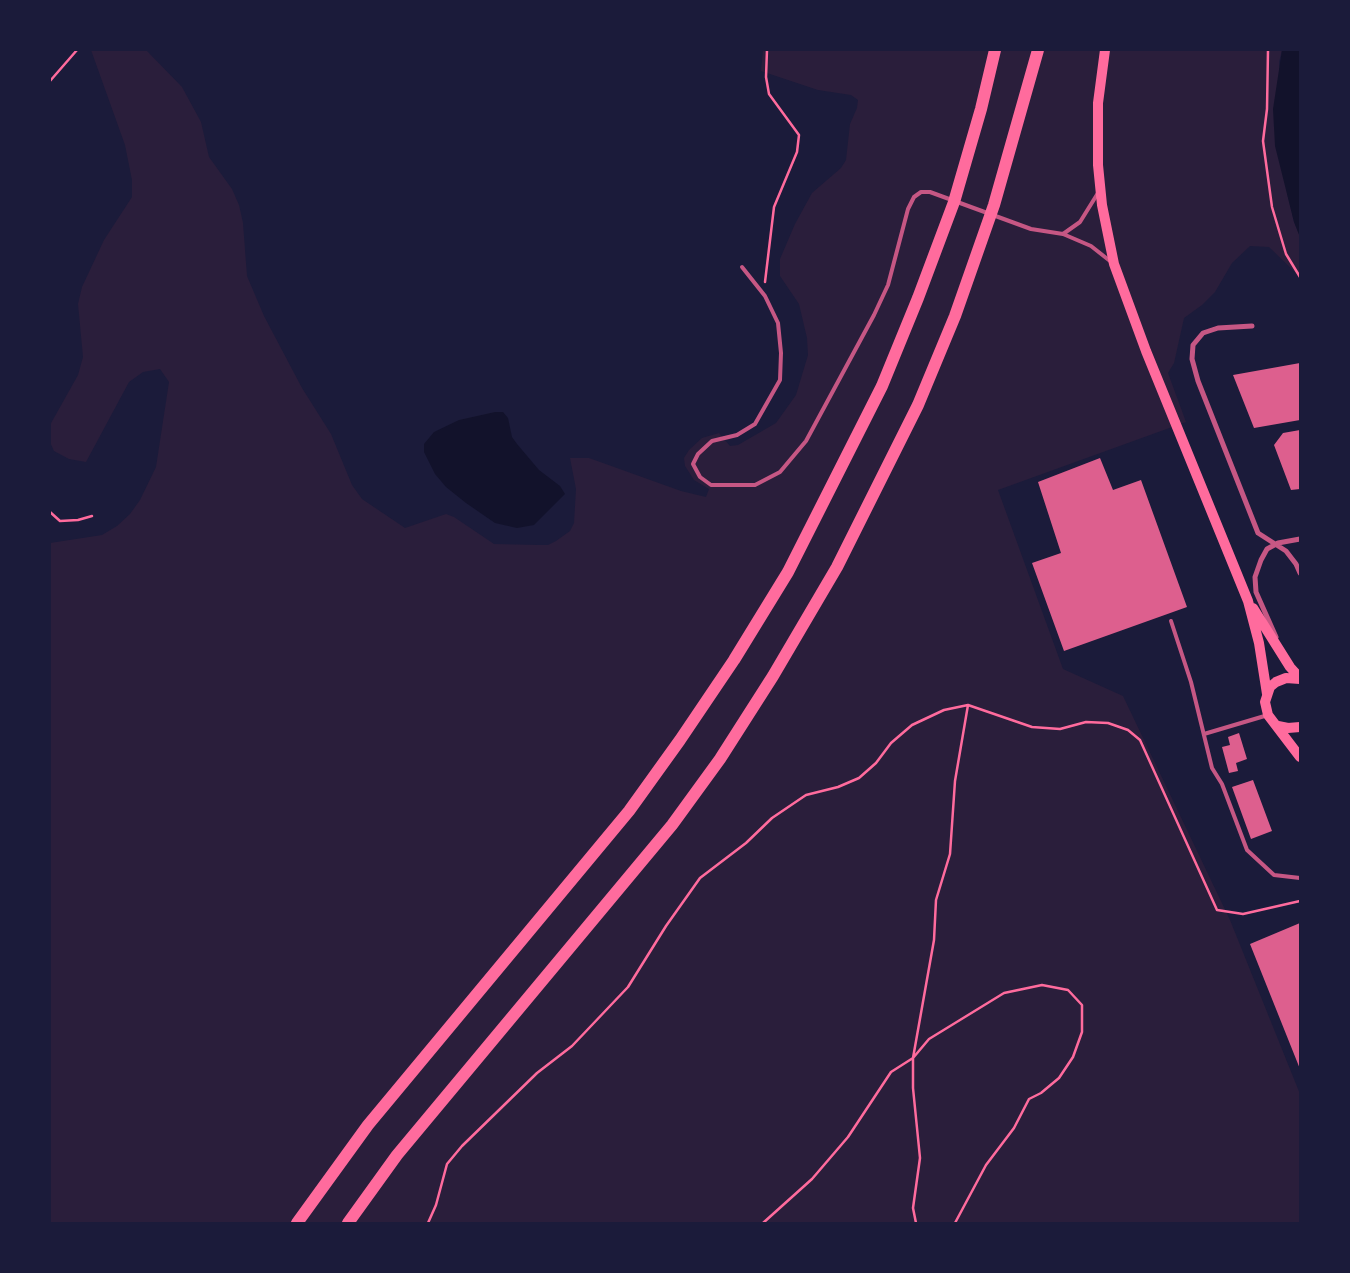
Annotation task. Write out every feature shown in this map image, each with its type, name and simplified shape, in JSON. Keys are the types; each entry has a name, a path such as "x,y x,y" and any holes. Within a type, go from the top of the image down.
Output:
{"highway":[{"path":"298,1223 368,1125 629,811 734,660 788,572 882,386 958,188 981,109 995,50"},
{"path":"348,1223 409,1140 672,825 720,759 773,676 837,568 918,405 955,316 994,205 1038,50"}],"main road":[{"path":"1105,50 1098,103 1100,190 1114,264 1150,360 1248,601 1260,643 1267,694"},
{"path":"1248,601 1280,652 1300,678"},
{"path":"1300,678 1281,679 1270,687 1265,702 1268,715 1300,757"},
{"path":"1278,726 1288,728 1300,727"}],"street":[{"path":"1252,326 1218,328 1204,333 1193,345 1192,358 1198,381 1258,533 1286,551 1300,573"},
{"path":"1280,652 1273,629 1256,592 1255,577 1267,549 1276,544 1300,539"}],"lane":[{"path":"1063,234 1080,222 1100,190"},
{"path":"742,266 764,296 778,323 781,353 780,380 755,424 737,435 712,441 698,454 693,464 700,477 711,485 755,485 780,472 806,441 874,315 888,284 908,209 914,197 921,192 930,192 1031,229 1063,234 1091,246 1114,264"},
{"path":"1171,622 1191,682 1212,768 1222,784 1247,850 1274,875 1300,878"},
{"path":"1204,734 1268,715"}],"path":[{"path":"50,81 77,50"},
{"path":"764,296 772,216 778,192 797,152 799,135 769,94 766,77 767,50"},
{"path":"1268,50 1267,109 1262,141 1272,207 1286,254 1300,277"},
{"path":"50,512 60,522 92,516"},
{"path":"916,1223 913,1208 920,1158 913,1088 913,1058 934,940 936,900 950,854 955,782 968,706"},
{"path":"428,1223 447,1164 462,1146 537,1073 572,1046 628,987 666,926 700,878 746,843 772,818 806,795 838,787 859,778 876,763 892,742 912,726 944,710 968,706 1032,726 1060,729 1086,722 1108,723 1128,730 1140,740 1217,910 1243,914 1300,901"},
{"path":"763,1223 812,1179 848,1137 891,1072 913,1058 929,1039 1004,993 1042,985 1068,990 1082,1004 1082,1032 1073,1057 1059,1078 1042,1093 1028,1099 1014,1128 986,1165 956,1223"}],"shaded area":[{"path":"91,50 146,50 182,87 201,122 209,157 232,189 239,205 243,223 247,276 264,316 302,388 331,434 352,485 362,499 405,528 446,514 454,517 494,544 548,545 570,531 574,523 576,489 570,458 589,458 681,491 706,497 709,489 694,480 685,466 684,458 689,450 702,438 719,433 730,446 738,445 776,423 796,395 808,355 807,338 799,304 780,276 780,259 795,224 812,193 841,168 846,160 850,124 857,108 858,100 851,95 818,90 761,71 763,50 1282,50 1279,62 1287,193 1294,222 1300,237 1300,277 1269,247 1250,246 1232,263 1215,292 1202,305 1184,318 1174,363 1168,373 1186,422 998,490 1063,669 1123,696 1230,920 1300,1094 1300,1223 50,1223 50,543 102,535 117,526 130,514 140,500 156,467 169,382 160,369 143,372 129,382 86,462 69,459 54,451 50,442 50,425 78,375 83,357 78,304 82,287 104,240 132,197 132,180 125,145"},
{"path":"1282,50 1300,50 1300,237 1294,222 1275,146 1273,109"},
{"path":"503,412 508,418 512,437 517,444 539,470 560,486 565,494 534,525 517,528 495,523 446,487 435,474 424,452 424,444 434,432 459,420"}],"building":[{"path":"1300,363 1300,420 1254,428 1233,375"},
{"path":"1300,430 1300,489 1291,490 1274,445 1283,433"},
{"path":"1100,458 1113,490 1141,480 1187,607 1064,651 1032,563 1061,553 1038,482"},
{"path":"1239,733 1247,759 1236,763 1238,771 1229,773 1222,747 1230,745 1228,737"},
{"path":"1253,780 1272,831 1251,839 1232,787"},
{"path":"1300,923 1300,1069 1250,944"}]}
